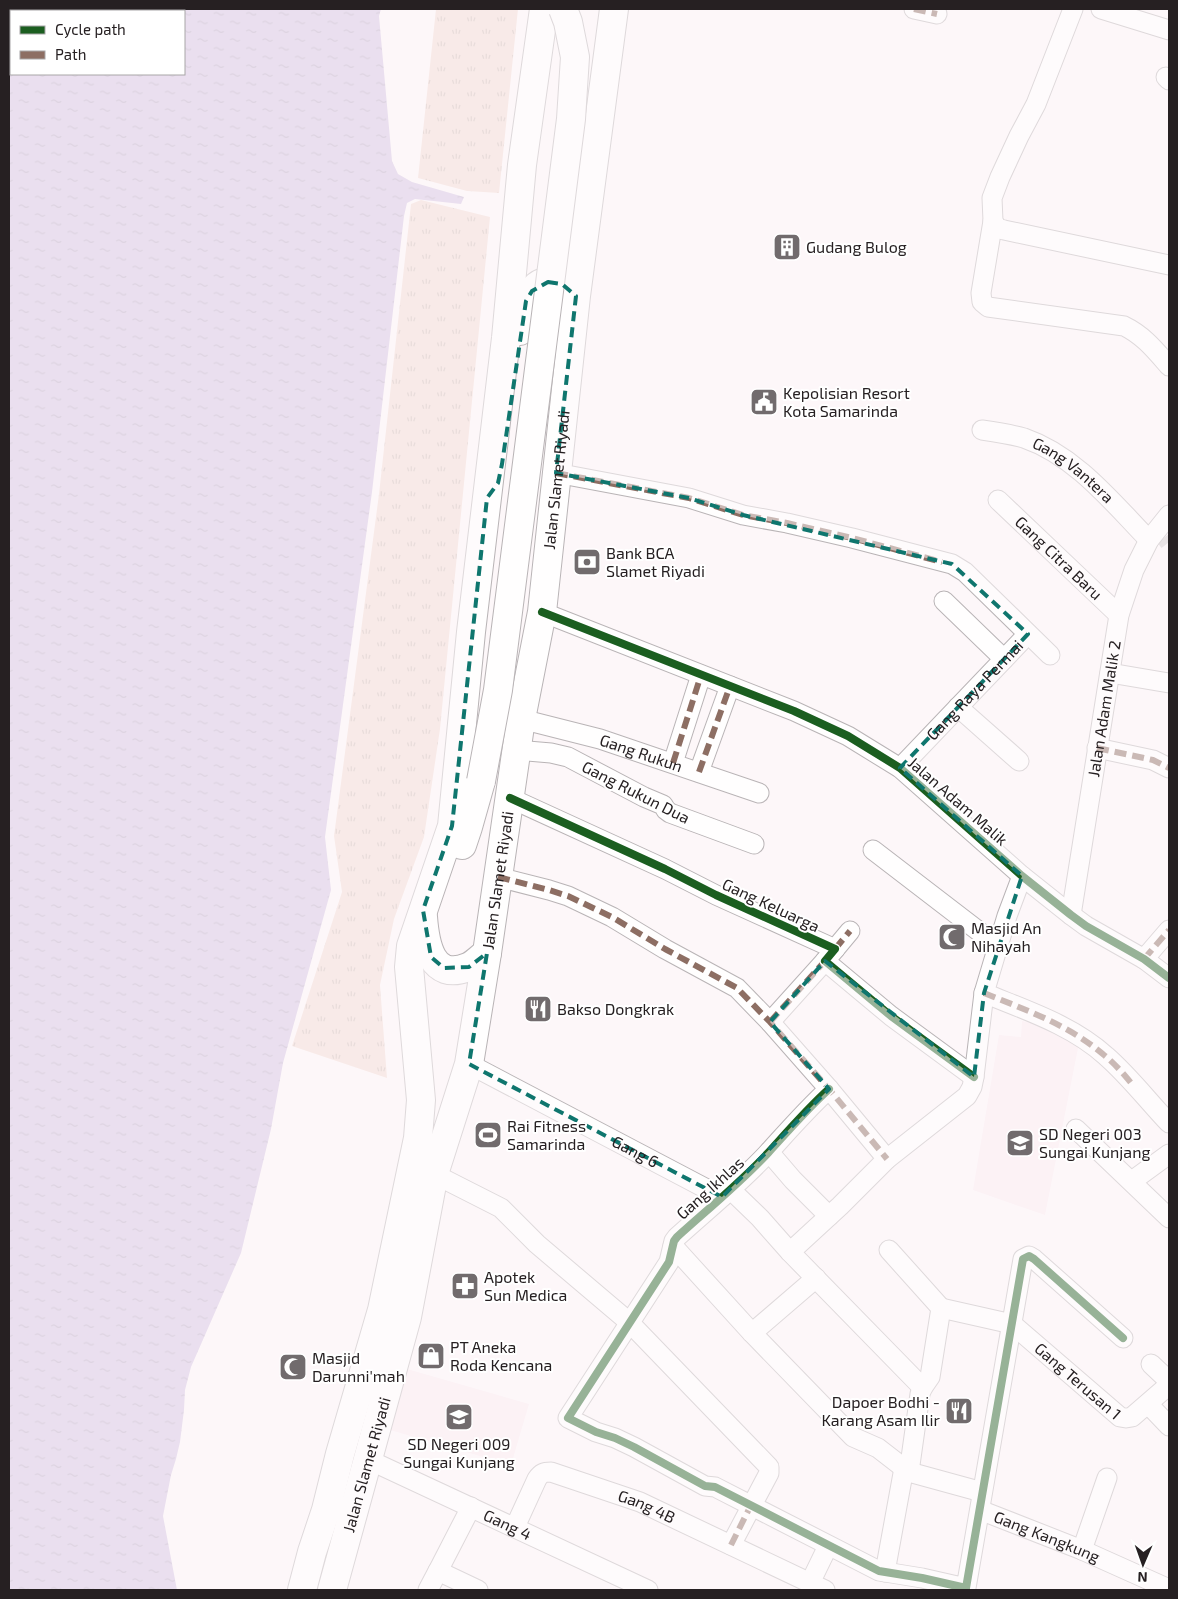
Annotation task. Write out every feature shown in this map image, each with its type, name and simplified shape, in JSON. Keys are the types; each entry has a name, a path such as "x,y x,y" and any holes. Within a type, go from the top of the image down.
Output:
{"highway":[{"name":"Jalan Slamet Riyadi","path":"305,1590 312,1552 326,1510 340,1454 382,1310 418,1138 421,1100 409,967 411,946 452,826 471,632 506,338 522,166 544,9"},
{"name":"Jalan Slamet Riyadi","path":"423,910 452,872 468,827 481,781 498,690 571,119 575,57 564,9"},
{"name":"Jalan Slamet Riyadi","path":"332,1590 406,1317 434,1174 469,1064 510,798 520,718 542,612 576,296 614,9"},
{"path":"487,498 498,483 502,464 526,301 538,285 548,282 562,284 572,290 576,296"},
{"path":"423,910 428,947 431,957 436,963 444,968 454,970 469,967 487,953"},
{"path":"312,1552 339,1563"}],"street":[{"path":"914,9 937,14"},
{"path":"1073,9 1036,104 1018,136 992,198 993,221 981,293 982,302 988,307 1124,326 1136,332 1169,366"},
{"path":"1101,9 1169,30"},
{"path":"993,221 997,228 1004,230 1169,264"},
{"name":"Gang Vantera","path":"982,430 1025,439 1059,455 1162,538"},
{"path":"556,473 689,498 743,515 852,538 952,564 965,572 1050,655"},
{"name":"Gang Citra Baru","path":"998,500 1119,615"},
{"name":"Jalan Adam Malik 2","path":"1070,915 1119,615 1134,570 1162,538 1169,515"},
{"path":"944,600 1004,659"},
{"name":"Jalan Adam Malik","path":"542,612 794,711 848,736 900,768 1022,876 1070,915 1144,959 1169,978"},
{"name":"Gang Raya Permai","path":"900,768 1028,634"},
{"path":"1110,673 1169,683"},
{"path":"673,763 701,675"},
{"path":"699,772 730,686"},
{"path":"958,706 1019,761"},
{"name":"Gang Rukun","path":"520,718 600,739 759,793"},
{"path":"1096,748 1153,760 1169,768"},
{"name":"Gang Rukun Dua","path":"516,750 551,753 568,757 663,805 670,813 754,844"},
{"name":"Gang Keluarga","path":"510,798 656,865 830,955 891,1016 974,1078"},
{"path":"873,850 998,946"},
{"path":"790,1252 887,1159 967,1096 974,1078 984,993 1007,916 1022,876"},
{"path":"498,877 568,896 612,917 736,988 770,1022 887,1159"},
{"path":"770,1022 850,930"},
{"path":"1144,959 1169,930"},
{"path":"984,993 1056,1024 1083,1039 1105,1055 1169,1123"},
{"name":"Gang 6","path":"469,1064 726,1194 760,1218 790,1252 922,1387"},
{"name":"Gang Ikhlas","path":"751,1506 715,1487 705,1486 634,1446 596,1432 568,1418 669,1262 673,1246 678,1237 726,1194 809,1107 829,1089"},
{"path":"1076,1129 1169,1218"},
{"path":"768,1152 829,1216"},
{"path":"1132,1182 1169,1154"},
{"path":"434,1174 501,1208 537,1244 629,1322 769,1467 769,1473 731,1545"},
{"path":"673,1246 752,1333 853,1437 878,1448 907,1470"},
{"path":"889,1250 940,1308 1012,1324"},
{"path":"751,1506 866,1565 885,1572 969,1589 981,1501 1023,1259 1029,1256 1034,1259 1123,1338"},
{"path":"752,1333 816,1278"},
{"path":"885,1572 907,1470 922,1387 930,1377 940,1308"},
{"name":"Gang Terusan 1","path":"1012,1324 1120,1417 1132,1417 1169,1383"},
{"path":"1152,1364 1169,1383"},
{"path":"1148,1404 1169,1426"},
{"name":"Gang 4","path":"367,1459 648,1590"},
{"name":"Gang Kangkung","path":"907,1470 981,1501 1161,1588"},
{"name":"Gang 4B","path":"515,1527 536,1479 540,1474 551,1472 640,1502 731,1545 809,1586"},
{"path":"1082,1550 1107,1478"},
{"path":"428,1590 471,1507"},
{"path":"809,1586 828,1546"},
{"path":"438,1571 478,1590"}],"highlighted area":[{"path":"548,282 562,284 576,296 556,473 689,498 743,515 952,564 1028,634 900,768 1022,876 984,993 974,1077 825,961 770,1022 829,1089 722,1197 469,1064 487,953 469,967 444,968 431,957 423,910 452,826 487,498 498,483 502,464 526,301 532,291"}],"shaded area":[{"name":"SD Negeri 003 Sungai Kunjang","path":"1022,1021 1065,1030 1079,1043 1045,1215 973,1190 999,1035 1021,1037"},
{"name":"SD Negeri 009 Sungai Kunjang","path":"407,1369 529,1404 511,1465 390,1430"}],"green space":[{"path":"436,9 518,9 499,193 467,191 418,178"},
{"path":"421,200 490,217 440,729 424,837 394,919 380,985 387,1078 292,1046 342,892 334,836 379,494 411,204"}],"water":[{"path":"9,9 381,9 379,16 392,161 398,174 412,182 464,197 461,204 415,199 407,203 404,216 372,492 325,837 331,890 283,1063 271,1129 241,1253 191,1367 185,1390 180,1442 163,1516 177,1590 9,1590"}],"tunnel":[{"path":"1165,537 1169,542"}],"marked path":[{"path":"914,9 937,14"},
{"path":"556,473 689,498 743,515 852,538 942,562"},
{"path":"673,763 701,675"},
{"path":"699,772 730,686"},
{"path":"1097,748 1153,760 1169,768"},
{"path":"498,877 568,896 612,917 665,949 737,988 770,1022 829,1089 887,1159"},
{"path":"1144,959 1169,930"},
{"path":"835,949 850,931"},
{"path":"770,1022 825,961"},
{"path":"984,993 1047,1019 1091,1044 1108,1058 1131,1083"},
{"path":"731,1545 751,1505"}],"cycle path":[{"path":"542,612 794,711 848,736 900,768 1022,876 1071,915 1086,926 1144,959 1169,978"},
{"path":"510,798 835,949 825,961 891,1016 974,1077"},
{"path":"829,1089 746,1175 677,1237 674,1241 669,1262 568,1418 596,1432 634,1447 705,1486 715,1487 879,1571 966,1588 1023,1259 1029,1256 1034,1259 1123,1338"}],"place":[{"name":"Gudang Bulog","path":"787,247"},
{"name":"Kepolisian Resort Kota Samarinda","path":"764,402"},
{"name":"Bank BCA Slamet Riyadi","path":"587,562"},
{"name":"Masjid An Nihayah","path":"952,937"},
{"name":"Bakso Dongkrak","path":"538,1009"},
{"name":"Rai Fitness Samarinda","path":"488,1135"},
{"name":"SD Negeri 003 Sungai Kunjang","path":"1020,1143"},
{"name":"Apotek Sun Medica","path":"465,1286"},
{"name":"PT Aneka Roda Kencana","path":"431,1356"},
{"name":"Masjid Darunni'mah","path":"293,1367"},
{"name":"Dapoer Bodhi - Karang Asam Ilir","path":"959,1411"},
{"name":"SD Negeri 009 Sungai Kunjang","path":"459,1417"}]}
